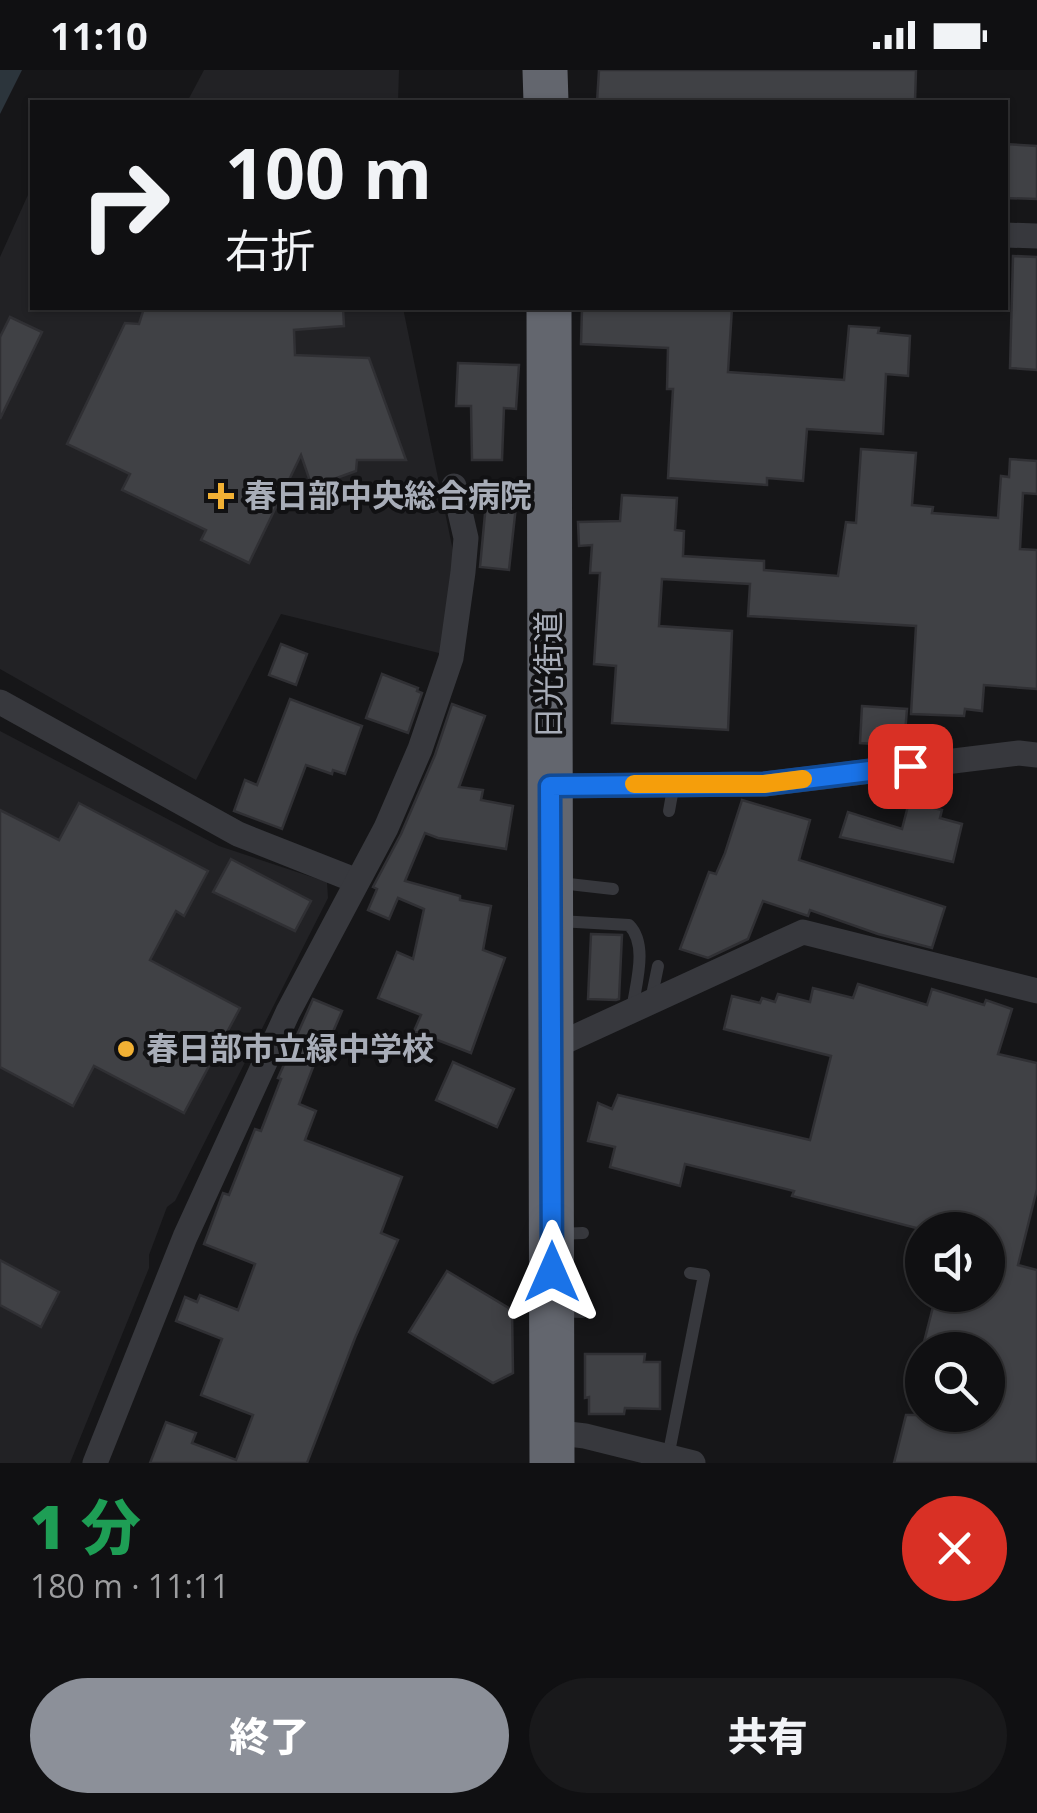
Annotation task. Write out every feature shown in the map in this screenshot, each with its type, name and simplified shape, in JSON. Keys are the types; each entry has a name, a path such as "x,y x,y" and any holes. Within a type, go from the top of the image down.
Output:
{"highway":[{"path":"545,70 546,100"},
{"name":"日光街道","path":"548,310 553,1047 568,1233 567,1311 552,1447"}],"street":[{"path":"1008,235 1037,236"},
{"path":"95,1463 184,1237 288,1012 386,828 420,749 450,658 466,538 454,486"},
{"path":"0,702 238,834 357,881"},
{"path":"550,786 764,784 1037,754"},
{"path":"553,1047 803,932 1037,991"},
{"path":"552,1447 681,1460"}],"lane":[{"path":"669,811 674,783"},
{"path":"552,901 613,890"},
{"path":"552,901 629,926 636,933 641,1006"},
{"path":"641,1006 658,966"},
{"path":"681,1460 704,1274 690,1274"}],"shaded area":[{"path":"0,70 22,70 0,114"},
{"path":"204,70 399,70 398,100 188,100"},
{"name":"春日部中央総合病院","path":"30,190 30,310 403,310 453,551 447,655 281,614 196,780 0,669 0,257"},
{"name":"春日部市立緑中学校","path":"0,731 219,846 327,882 328,898 175,1201 167,1207 149,1255 149,1268 70,1463 0,1463"}],"building":[{"path":"599,70 916,70 915,100 597,100"},
{"path":"1008,144 1037,146 1037,199 1008,198"},
{"path":"1013,256 1037,257 1037,370 1010,368"},
{"path":"143,310 343,310 344,326 294,330 295,355 369,358 406,460 357,460 356,471 312,487 301,455 249,563 201,540 206,530 122,490 130,474 67,444 125,323 139,324"},
{"path":"582,310 732,310 728,372 844,380 849,326 910,336 908,376 886,374 883,434 807,429 803,481 767,478 767,485 668,478 673,389 667,389 668,348 581,344"},
{"path":"10,317 42,332 0,419 0,337"},
{"path":"458,363 519,365 516,409 504,408 502,460 472,460 471,406 456,406"},
{"path":"861,449 916,453 912,505 933,507 932,513 998,518 1001,476 1009,477 1010,459 1037,461 1037,494 1023,493 1020,549 1037,550 1037,689 984,685 982,711 965,709 964,716 911,714 916,626 748,616 750,584 662,579 659,626 732,631 728,730 612,723 616,666 594,664 600,573 590,573 592,545 579,546 578,522 620,521 622,495 677,498 675,530 684,531 683,556 764,561 764,570 838,576 846,522 856,523"},
{"path":"486,503 516,506 509,570 480,567"},
{"path":"281,644 307,654 296,685 269,675"},
{"path":"382,674 422,693 408,733 366,718"},
{"path":"290,699 362,726 345,774 306,765 282,829 234,811 245,780 257,785"},
{"path":"452,704 485,716 459,787 483,790 481,800 513,806 506,849 425,833 405,881 491,906 483,950 505,958 471,1053 414,1031 421,1015 378,998 397,952 413,959 424,909 398,898 389,919 368,910 377,889 373,887 401,834"},
{"path":"862,706 907,709 904,746 860,743"},
{"path":"742,800 810,820 799,860 945,907 932,948 810,910 808,916 763,901 748,939 708,958 680,949 709,872 716,874 725,853"},
{"path":"909,802 942,810 940,818 962,824 953,862 840,837 848,812 902,829"},
{"path":"79,803 208,871 184,916 176,911 150,960 240,1008 184,1113 94,1066 73,1106 0,1067 0,810 59,840"},
{"path":"231,859 311,901 295,931 213,892"},
{"path":"591,934 622,935 619,999 588,999"},
{"path":"858,984 927,1005 932,989 1012,1009 998,1054 1037,1063 1037,1189 1018,1265 1037,1270 1037,1463 894,1463 905,1419 905,1432 1005,1432 1005,1332 927,1332 932,1312 1005,1312 1005,1212 905,1212 905,1225 792,1196 794,1191 685,1164 680,1186 610,1167 615,1147 588,1141 598,1103 612,1109 618,1095 810,1140 831,1056 724,1029 732,996 760,1003 762,998 775,1002 778,994 810,1002 813,988 853,998"},
{"path":"313,999 342,1011 323,1055 318,1054 299,1104 316,1111 305,1140 402,1177 381,1233 398,1240 307,1463 150,1463 166,1422 196,1433 192,1443 236,1460 253,1415 201,1395 222,1339 176,1321 185,1297 197,1302 200,1295 238,1310 255,1264 204,1244 223,1193 229,1195 255,1129 261,1131 281,1079 278,1078"},
{"path":"453,1062 514,1089 497,1127 436,1100"},
{"path":"0,1260 59,1292 41,1327 0,1305"},
{"path":"447,1271 512,1310 513,1373 493,1383 409,1332"},
{"path":"585,1354 645,1354 644,1362 660,1362 660,1409 625,1408 624,1414 589,1414"}],"slow traffic":[{"path":"634,784 764,784 803,779"}],"place":[{"name":"春日部中央総合病院","path":"221,496"},
{"name":"春日部市立緑中学校","path":"126,1049"}],"route":[{"path":"552,1272 550,786 764,784 910,766"}]}
